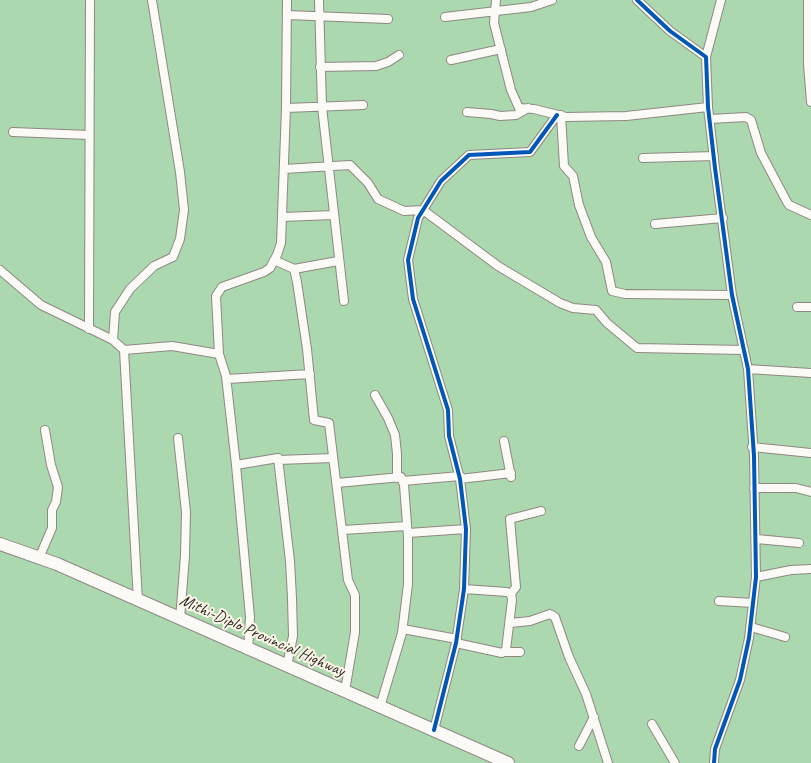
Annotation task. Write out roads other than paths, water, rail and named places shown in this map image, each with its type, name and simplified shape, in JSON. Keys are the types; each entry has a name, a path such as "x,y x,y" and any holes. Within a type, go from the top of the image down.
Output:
{"main road":[{"name":"Mithi-Diplo Provincial Highway","path":"0,544 39,558 508,763"}],"street":[{"path":"88,329 90,0"},
{"path":"113,340 115,312 130,288 154,266 172,257 180,239 184,210 152,0"},
{"path":"248,650 250,617 227,379 219,354 216,296 218,290 222,287 264,272 274,260 280,243 286,108 287,0"},
{"path":"319,0 322,107 330,166 338,261 344,301"},
{"path":"496,0 494,23 516,104 519,108 528,108 559,115 626,116 708,107"},
{"path":"445,17 531,7 552,0"},
{"path":"637,0 670,31 706,57"},
{"path":"714,763 716,749 740,680 751,627 756,577 757,539 748,369 732,295 708,107 706,57 721,0"},
{"path":"808,0 811,102"},
{"path":"287,15 388,19"},
{"path":"451,60 501,49"},
{"path":"320,67 376,66 388,62 398,55"},
{"path":"286,108 363,105"},
{"path":"467,112 500,116 516,115 528,108"},
{"path":"434,730 457,641 464,589 466,528 460,477 449,436 448,410 413,299 408,260 418,218 441,181 469,155 486,156 530,152 559,115"},
{"path":"559,115 564,166 573,176 579,205 591,236 606,262 612,291 625,294 732,295"},
{"path":"710,119 746,117 751,120 762,153 787,202 790,205 811,215"},
{"path":"13,132 89,135"},
{"path":"643,158 714,156"},
{"path":"284,169 350,165 368,183 378,199 404,211 423,210 498,266 560,303 573,308 596,310 607,324 637,348 744,350"},
{"path":"282,217 334,215"},
{"path":"655,224 723,218"},
{"path":"274,260 294,269 338,261"},
{"path":"294,269 310,374 314,420 329,423 348,580 355,595 356,632 345,691"},
{"path":"0,270 41,305 113,340 124,350 138,601"},
{"path":"797,307 811,307"},
{"path":"124,350 172,346 219,354"},
{"path":"748,369 811,373"},
{"path":"227,379 310,374"},
{"path":"375,395 388,418 395,435 408,530 408,584 403,629 380,708"},
{"path":"39,558 52,528 52,510 56,502 58,487 51,465 45,430"},
{"path":"178,438 186,512 180,619"},
{"path":"337,483 511,475 504,441"},
{"path":"752,447 811,453"},
{"path":"236,465 278,458 278,460 333,458"},
{"path":"278,460 290,561 292,598 293,636 287,666"},
{"path":"754,488 796,488 811,492"},
{"path":"510,594 516,587 510,519 541,511"},
{"path":"343,530 466,528"},
{"path":"757,539 799,543"},
{"path":"756,577 791,570 811,570"},
{"path":"464,589 507,592 510,594 512,600 505,652"},
{"path":"719,601 753,603"},
{"path":"510,623 530,621 550,614 553,615 586,694 608,763"},
{"path":"751,627 785,637"},
{"path":"403,629 505,652 520,652"},
{"path":"578,746 594,717"},
{"path":"652,724 675,763"}]}
